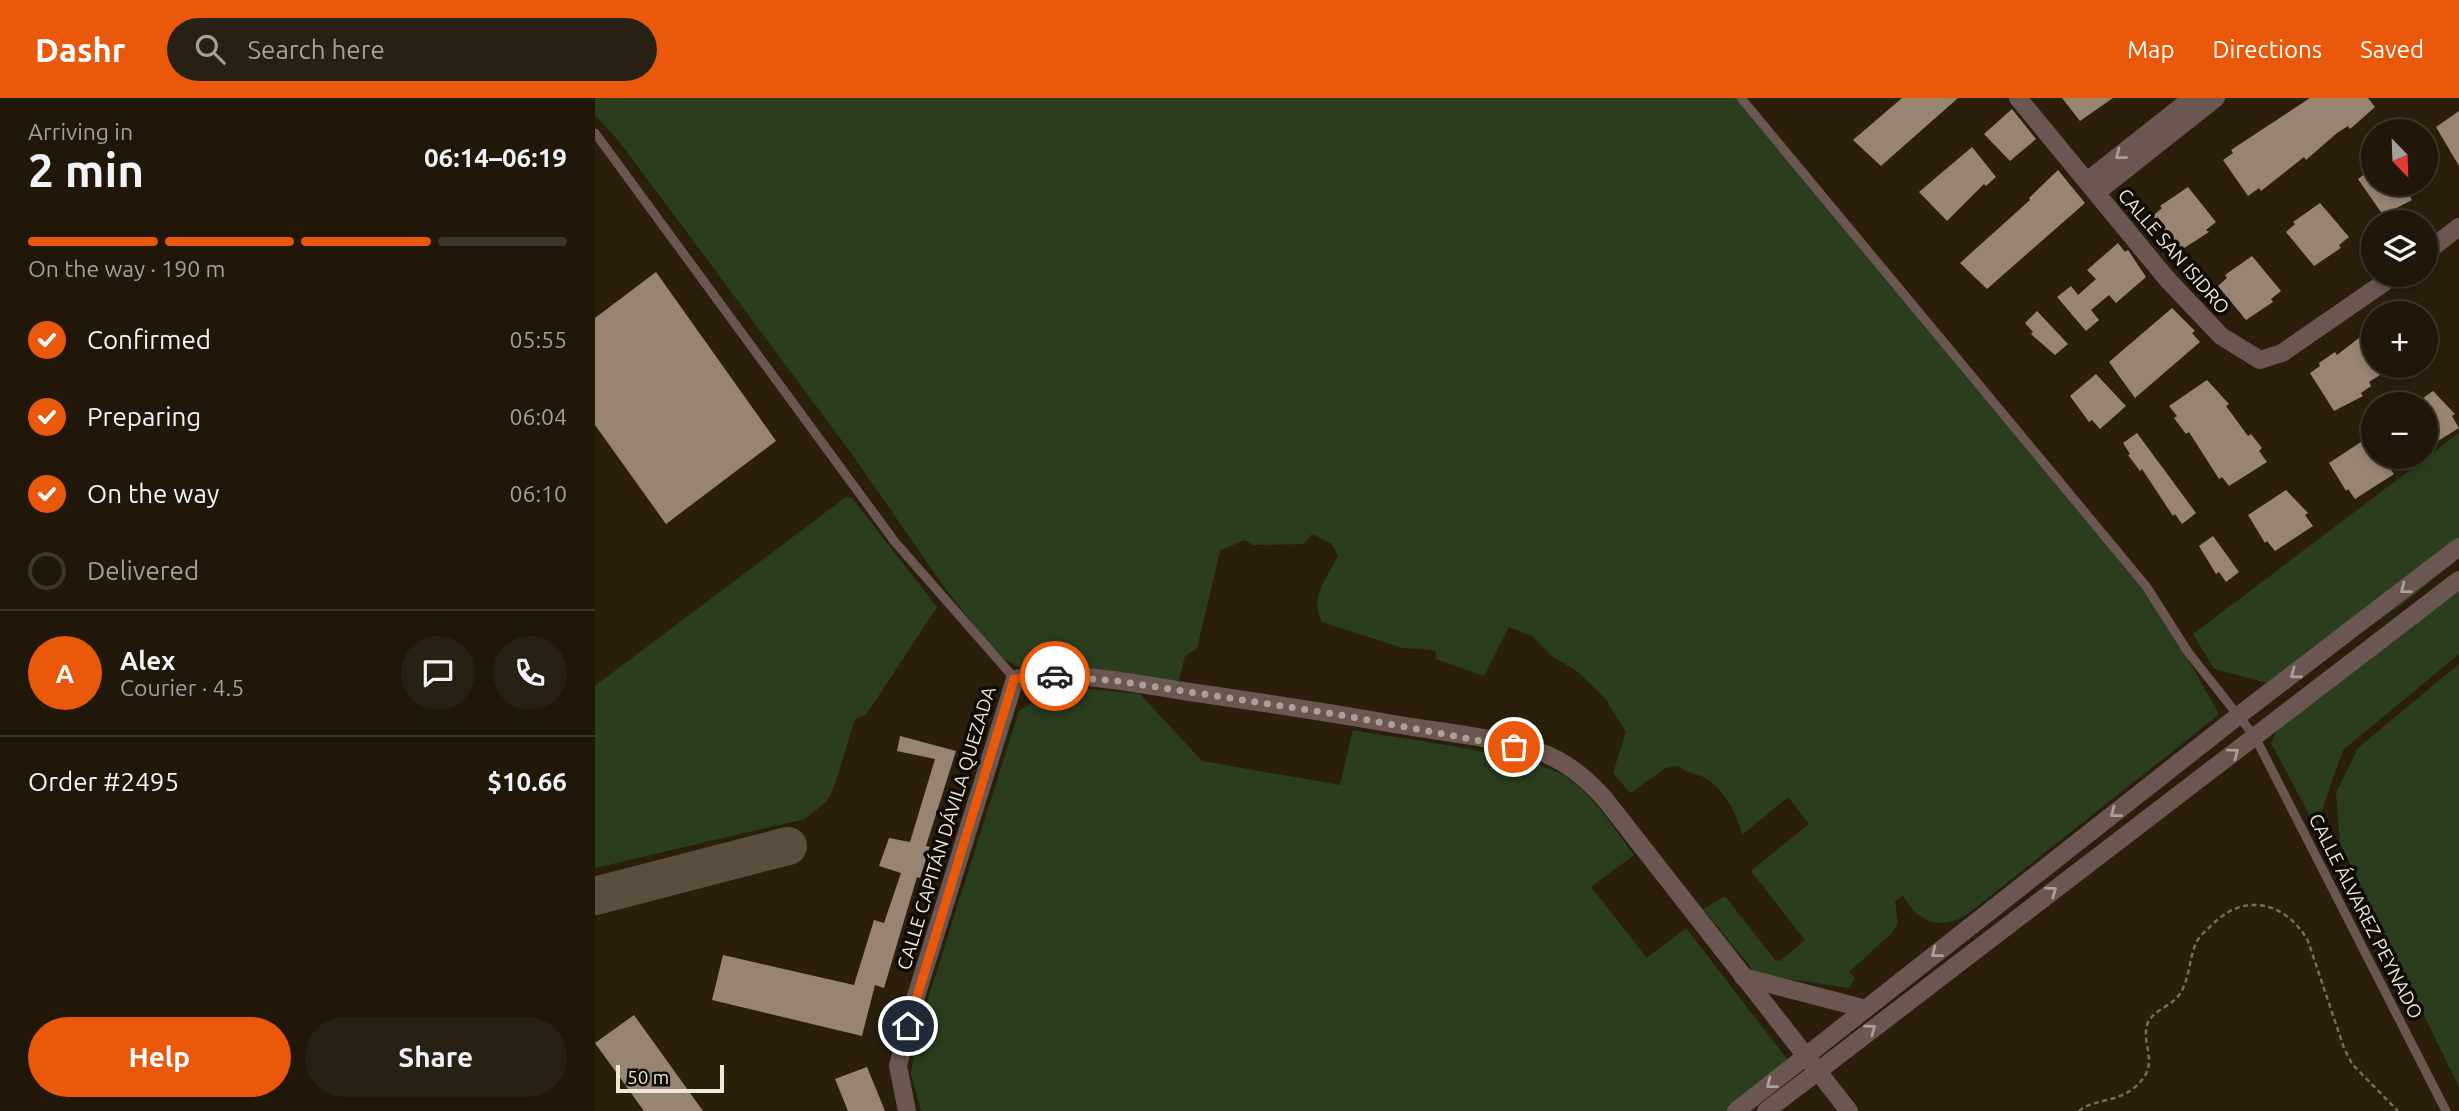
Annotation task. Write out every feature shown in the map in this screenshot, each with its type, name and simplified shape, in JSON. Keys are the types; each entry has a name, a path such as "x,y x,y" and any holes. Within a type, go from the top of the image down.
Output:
{"street":[{"name":"CALLE SAN ISIDRO","path":"2018,98 2139,246 2221,337 2260,360 2282,353 2378,287"},
{"path":"2164,129 2192,98"},
{"path":"2091,187 2164,129 2216,98"},
{"path":"2438,243 2459,227"},
{"path":"1766,1111 1866,1009 2238,716 2459,547"},
{"path":"1736,1111 1812,1063 2256,737 2459,580"},
{"path":"1014,679 1037,675 1117,681 1348,716 1540,752 1577,771 1604,798 1849,1111"},
{"name":"CALLE CAPITÁN DÁVILA QUEZADA","path":"907,1111 898,1066 913,1006 1014,679"},
{"path":"1743,977 1866,1009"}],"lane":[{"name":"CALLE ÁLVAREZ PEYNADO","path":"1741,98 2146,586 2187,652 2256,737 2446,1111"},
{"path":"595,133 895,542 1014,679"}],"path":[{"path":"2079,1111 2082,1107 2114,1100 2144,1077 2150,1063 2146,1028 2150,1018 2175,1001 2182,992 2198,938 2222,916 2253,904 2277,909 2292,917 2301,929 2348,1056 2398,1111"}],"green space":[{"path":"595,98 1741,98 2146,586 2218,712 2217,716 1965,916 1938,923 1915,912 1903,896 1895,901 1898,923 1892,933 1849,972 1855,978 1849,988 1756,974 1703,909 1725,896 1775,960 1780,961 1805,940 1751,871 1809,824 1788,797 1742,835 1734,812 1719,789 1707,779 1678,766 1666,768 1630,793 1613,773 1626,732 1605,698 1578,672 1553,657 1532,636 1509,627 1484,676 1436,659 1435,650 1403,648 1322,622 1317,605 1318,596 1338,556 1332,544 1312,534 1304,544 1253,545 1244,540 1220,551 1197,648 1185,656 1178,683 1020,668 999,656 947,591 849,450 618,140 595,115"},
{"path":"2459,433 2459,558 2408,600 2283,687 2214,669 2193,634 2411,469 2438,469 2438,449"},
{"path":"846,497 852,498 937,607 866,715 855,719 834,787 827,801 805,819 595,868 595,686"},
{"path":"2459,592 2459,654 2343,750 2316,827 2271,743 2280,724"},
{"path":"2459,664 2459,1087 2340,843 2336,793 2358,748"},
{"path":"1079,688 1140,694 1202,761 1340,785 1353,730 1498,755 1551,769 1568,778 1595,804 1634,855 1591,887 1647,958 1686,928 1793,1067 1732,1111 921,1111 911,1074 917,1034 1019,711 1052,691"}],"building":[{"path":"1902,98 1958,98 1881,166 1853,140"},
{"path":"2062,98 2113,98 2080,121"},
{"path":"2310,98 2368,98 2375,107 2350,129 2348,126 2337,133 2306,160 2304,157 2261,191 2259,188 2248,196 2223,160 2233,153 2231,150"},
{"path":"2012,109 2036,139 2010,161 1984,134"},
{"path":"2459,111 2459,166 2438,130 2438,126"},
{"path":"1972,147 1996,177 1986,186 1984,184 1947,221 1919,192"},
{"path":"2058,170 2085,203 1987,289 1960,263 2030,200"},
{"path":"2188,187 2216,222 2206,230 2209,232 2181,250 2153,216 2162,208 2160,206"},
{"path":"2370,196 2411,196 2412,200 2393,210 2380,210"},
{"path":"2320,203 2349,237 2339,245 2341,248 2314,266 2286,232 2295,224 2293,222"},
{"path":"2118,243 2125,252 2128,250 2146,277 2116,303 2109,295 2091,310 2099,320 2086,331 2057,297 2071,286 2078,295 2096,279 2087,270"},
{"path":"2252,256 2281,291 2271,299 2273,302 2246,320 2218,286 2227,278 2225,275"},
{"path":"656,272 776,441 666,524 595,425 595,318"},
{"path":"2172,308 2195,331 2192,333 2200,342 2135,398 2109,362"},
{"path":"2037,311 2068,344 2055,355 2031,334 2033,332 2025,323"},
{"path":"2361,336 2361,378 2375,378 2369,382 2371,386 2361,392 2361,397 2334,411 2310,373 2335,352 2337,355"},
{"path":"2096,374 2126,406 2100,429 2092,420 2089,422 2070,396"},
{"path":"2207,380 2229,404 2226,406 2248,436 2251,434 2262,448 2259,451 2267,462 2229,486 2222,477 2219,479 2189,432 2186,434 2174,418 2177,416 2169,406"},
{"path":"2438,396 2455,414 2452,416 2459,428 2438,441"},
{"path":"2137,433 2196,513 2182,524 2175,514 2173,516 2142,469 2140,471 2128,455 2130,454 2123,443"},
{"path":"2361,442 2361,469 2390,469 2394,474 2355,499 2348,489 2346,491 2329,463"},
{"path":"2286,490 2308,513 2305,515 2313,526 2275,551 2267,541 2265,543 2248,515"},
{"path":"2213,536 2239,572 2226,582 2219,572 2216,574 2199,546"},
{"path":"900,736 956,751 926,846 930,847 920,878 917,877 884,988 875,985 862,1036 712,1000 723,955 854,985 874,920 884,923 901,873 879,866 889,838 910,842 935,759 897,751"},
{"path":"634,1015 703,1111 644,1111 595,1043"},
{"path":"867,1067 885,1111 848,1111 835,1079"}],"taxiway":[{"path":"595,896 788,846"}],"way so far":[{"path":"1055,676 1117,681 1335,714 1514,747"}],"route":[{"path":"908,1026 1014,679 1037,675 1055,676"}]}
